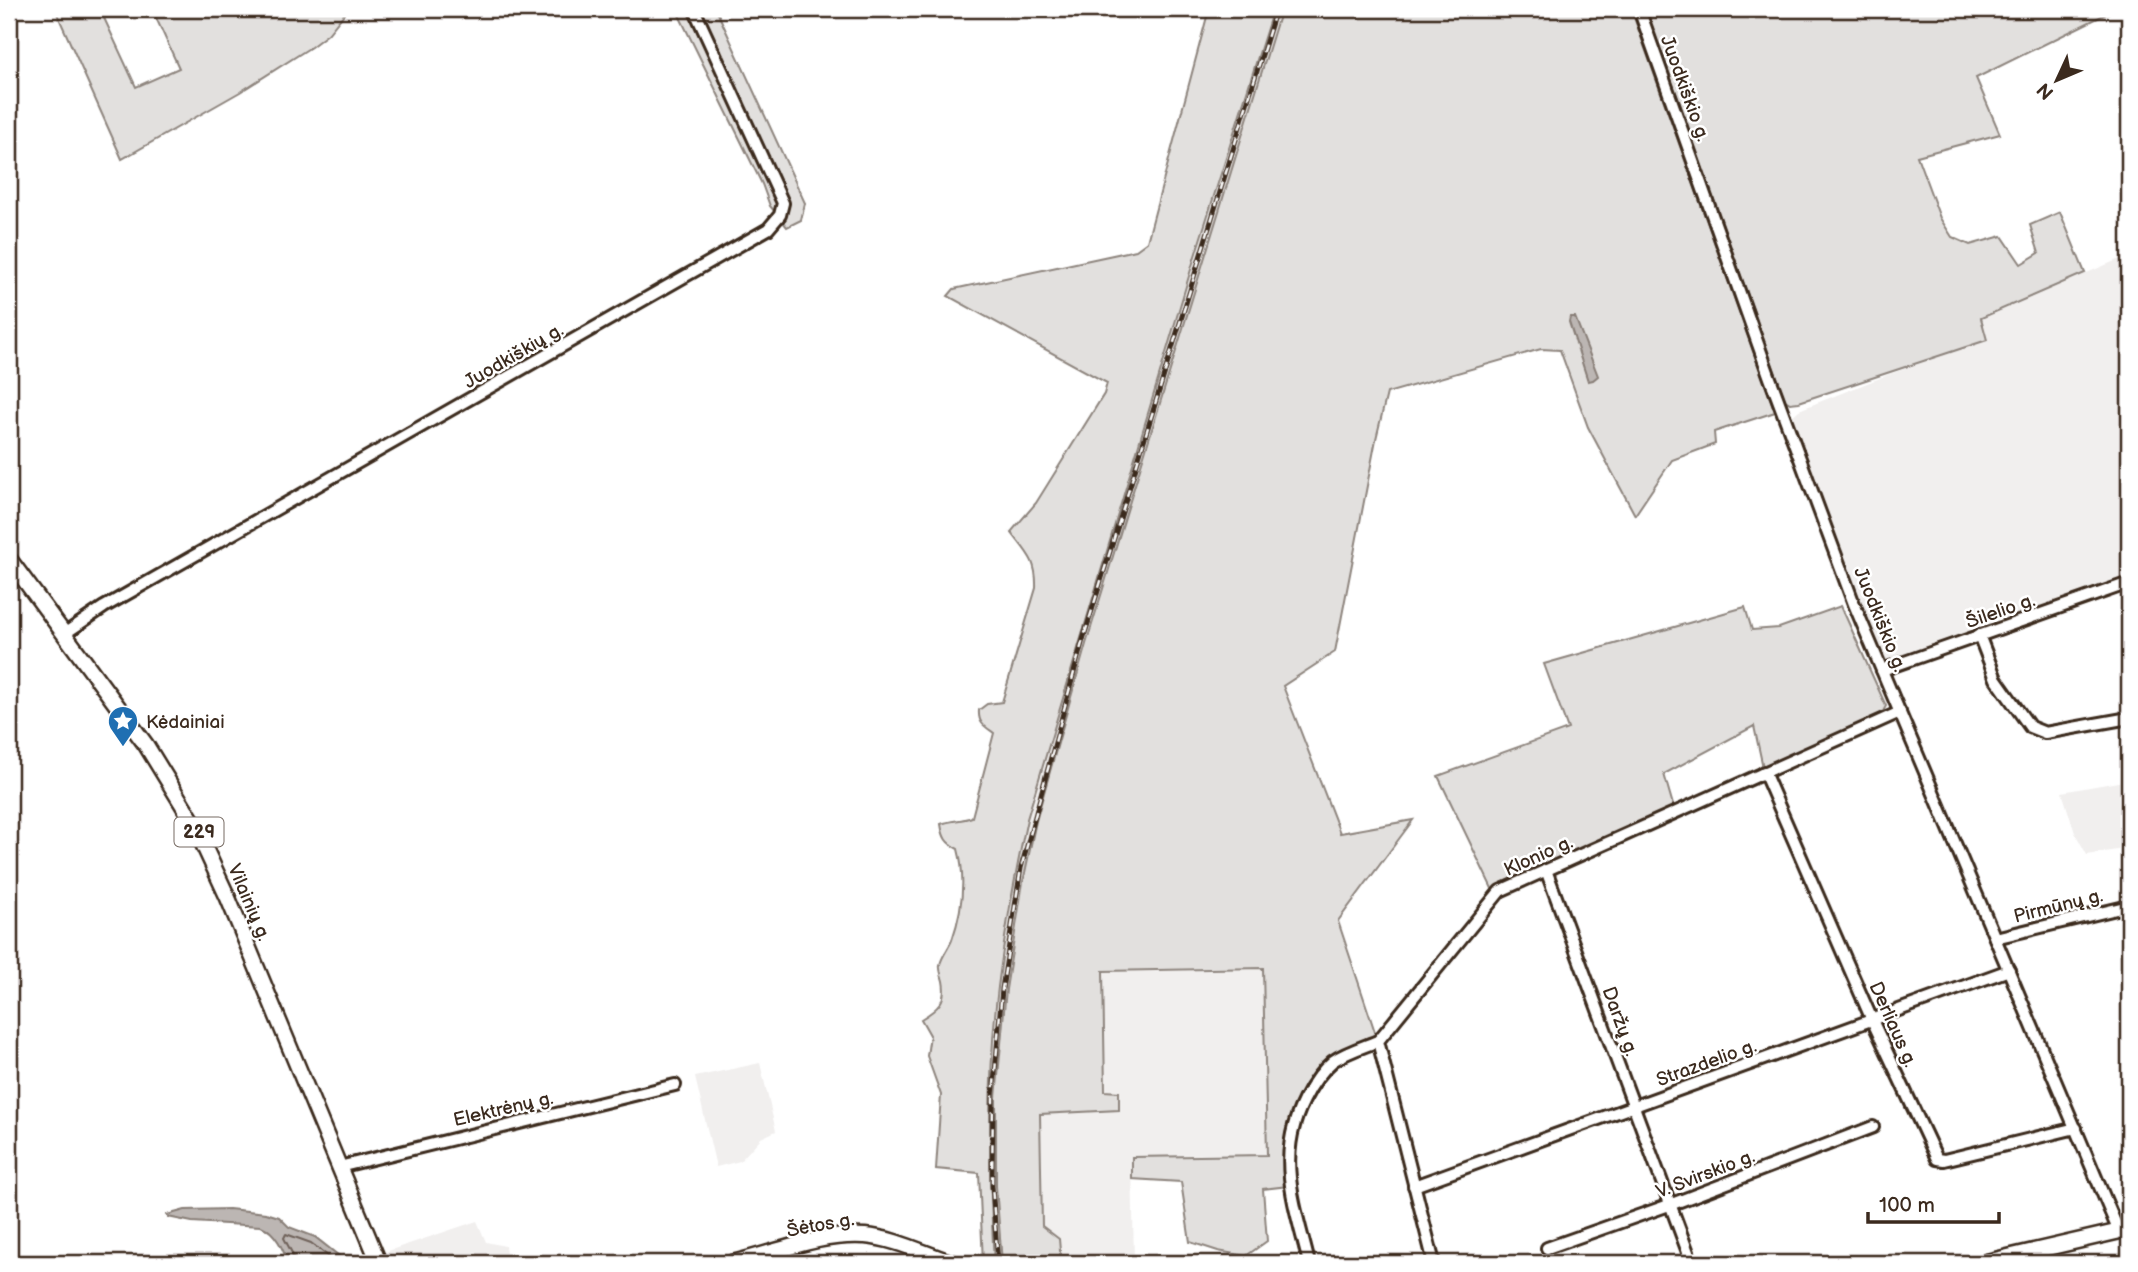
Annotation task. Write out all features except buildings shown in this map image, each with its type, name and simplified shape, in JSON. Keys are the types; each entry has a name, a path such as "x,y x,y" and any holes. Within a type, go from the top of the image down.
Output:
{"main road":[{"name":"Vilainių g.","path":"9,559 146,745 192,820 228,898 339,1167"},
{"name":"229","path":"339,1167 379,1263"},
{"path":"1982,1263 2124,1231"},
{"name":"Šėtos g.","path":"732,1263 827,1239 864,1236 879,1238 953,1263"}],"street":[{"name":"Juodkiškių g.","path":"64,634 116,601 768,229 780,215 783,203 694,9"},
{"name":"Juodkiškio g.","path":"1639,9 1778,401 1854,604 2076,1128 2124,1231"},
{"name":"Šilelio g.","path":"1882,670 2129,583"},
{"path":"1979,635 1996,679 2029,727 2045,733 2129,718"},
{"name":"Klonio g.","path":"1378,1041 1500,891 1899,712"},
{"name":"Derliaus g.","path":"1764,772 1872,1020 1934,1154 1940,1160 2076,1128"},
{"name":"Daržų g.","path":"1546,870 1692,1263"},
{"name":"Pirmūnų g.","path":"1995,939 2129,906"},
{"name":"Strazdelio g.","path":"1415,1186 2009,971"},
{"path":"1309,1263 1288,1173 1291,1136 1298,1113 1319,1076 1334,1061 1378,1041 1433,1263"},
{"name":"Elektrėnų g.","path":"339,1167 675,1085"},
{"name":"V. Svirskio g.","path":"1547,1248 1672,1204 1873,1127"}],"shaded area":[{"path":"55,9 123,9 104,18 136,87 179,68 152,9 348,9 328,34 311,47 240,92 122,159"},
{"path":"676,9 716,9 805,203 801,220 787,227 770,206 762,184"},
{"path":"1209,9 1273,9 1195,256 1027,819 1007,924 994,1021 990,1125 994,1263 983,1263 979,1173 936,1169 941,1095 927,1056 930,1035 921,1019 940,1004 944,994 940,965 952,940 962,895 958,849 946,839 941,824 972,817 994,733 981,721 979,710 987,704 1002,702 1036,588 1033,564 1011,532 1036,503 1104,394 1107,383 948,296 954,289 1136,250 1147,242"},
{"path":"1273,9 1281,9 1086,644 1036,821 1006,989 996,1098 996,1186 1002,1263 994,1263 990,1186 991,1095 998,989 1014,881 1027,819 1195,256"},
{"path":"1281,9 1631,9 1775,412 1714,432 1715,444 1672,460 1635,515 1588,427 1560,350 1541,349 1387,393 1335,652 1283,686 1340,833 1413,820 1338,921 1378,1041 1334,1061 1291,1136 1288,1186 1263,1189 1267,1241 1246,1256 1218,1251 1190,1242 1181,1182 1132,1179 1132,1157 1267,1155 1263,968 1103,971 1105,1091 1119,1092 1119,1110 1040,1114 1042,1226 1059,1239 1061,1263 1002,1263 996,1186 996,1098 1006,989 1036,821 1086,644"},
{"path":"1646,9 2116,9 1976,78 2000,134 1917,156 1940,218 1952,237 1970,245 2002,236 2021,264 2039,253 2030,225 2060,212 2085,273 1981,318 1987,340 1799,402 1790,403 1785,400"},
{"path":"2129,255 2129,578 1895,661 1881,660 1839,555 1790,418 1799,410 1987,340 1981,318"},
{"path":"1841,606 1886,706 1881,715 1764,772 1754,726 1664,774 1675,812 1496,897 1438,776 1568,729 1544,664 1745,607 1752,630 1779,628"},
{"path":"2129,780 2129,848 2087,855 2075,833 2062,792"},
{"path":"1263,968 1267,1155 1132,1157 1134,1263 1061,1263 1059,1239 1042,1226 1039,1114 1070,1112 1105,1091 1103,970"},
{"path":"760,1063 776,1131 761,1138 740,1161 716,1167 695,1077"},
{"path":"477,1221 486,1242 505,1246 507,1263 390,1263 385,1252"}],"water":[{"path":"1570,317 1575,317 1598,376 1593,380 1588,381 1569,322"},
{"path":"229,1209 279,1217 289,1227 315,1237 348,1263 288,1263 275,1237 261,1226 192,1222 167,1215 185,1210"}],"railway":[{"path":"998,1263 992,1186 993,1096 1002,989 1021,868 1082,643 1276,9"}],"place":[{"name":"Kėdainiai","path":"123,748"}]}
